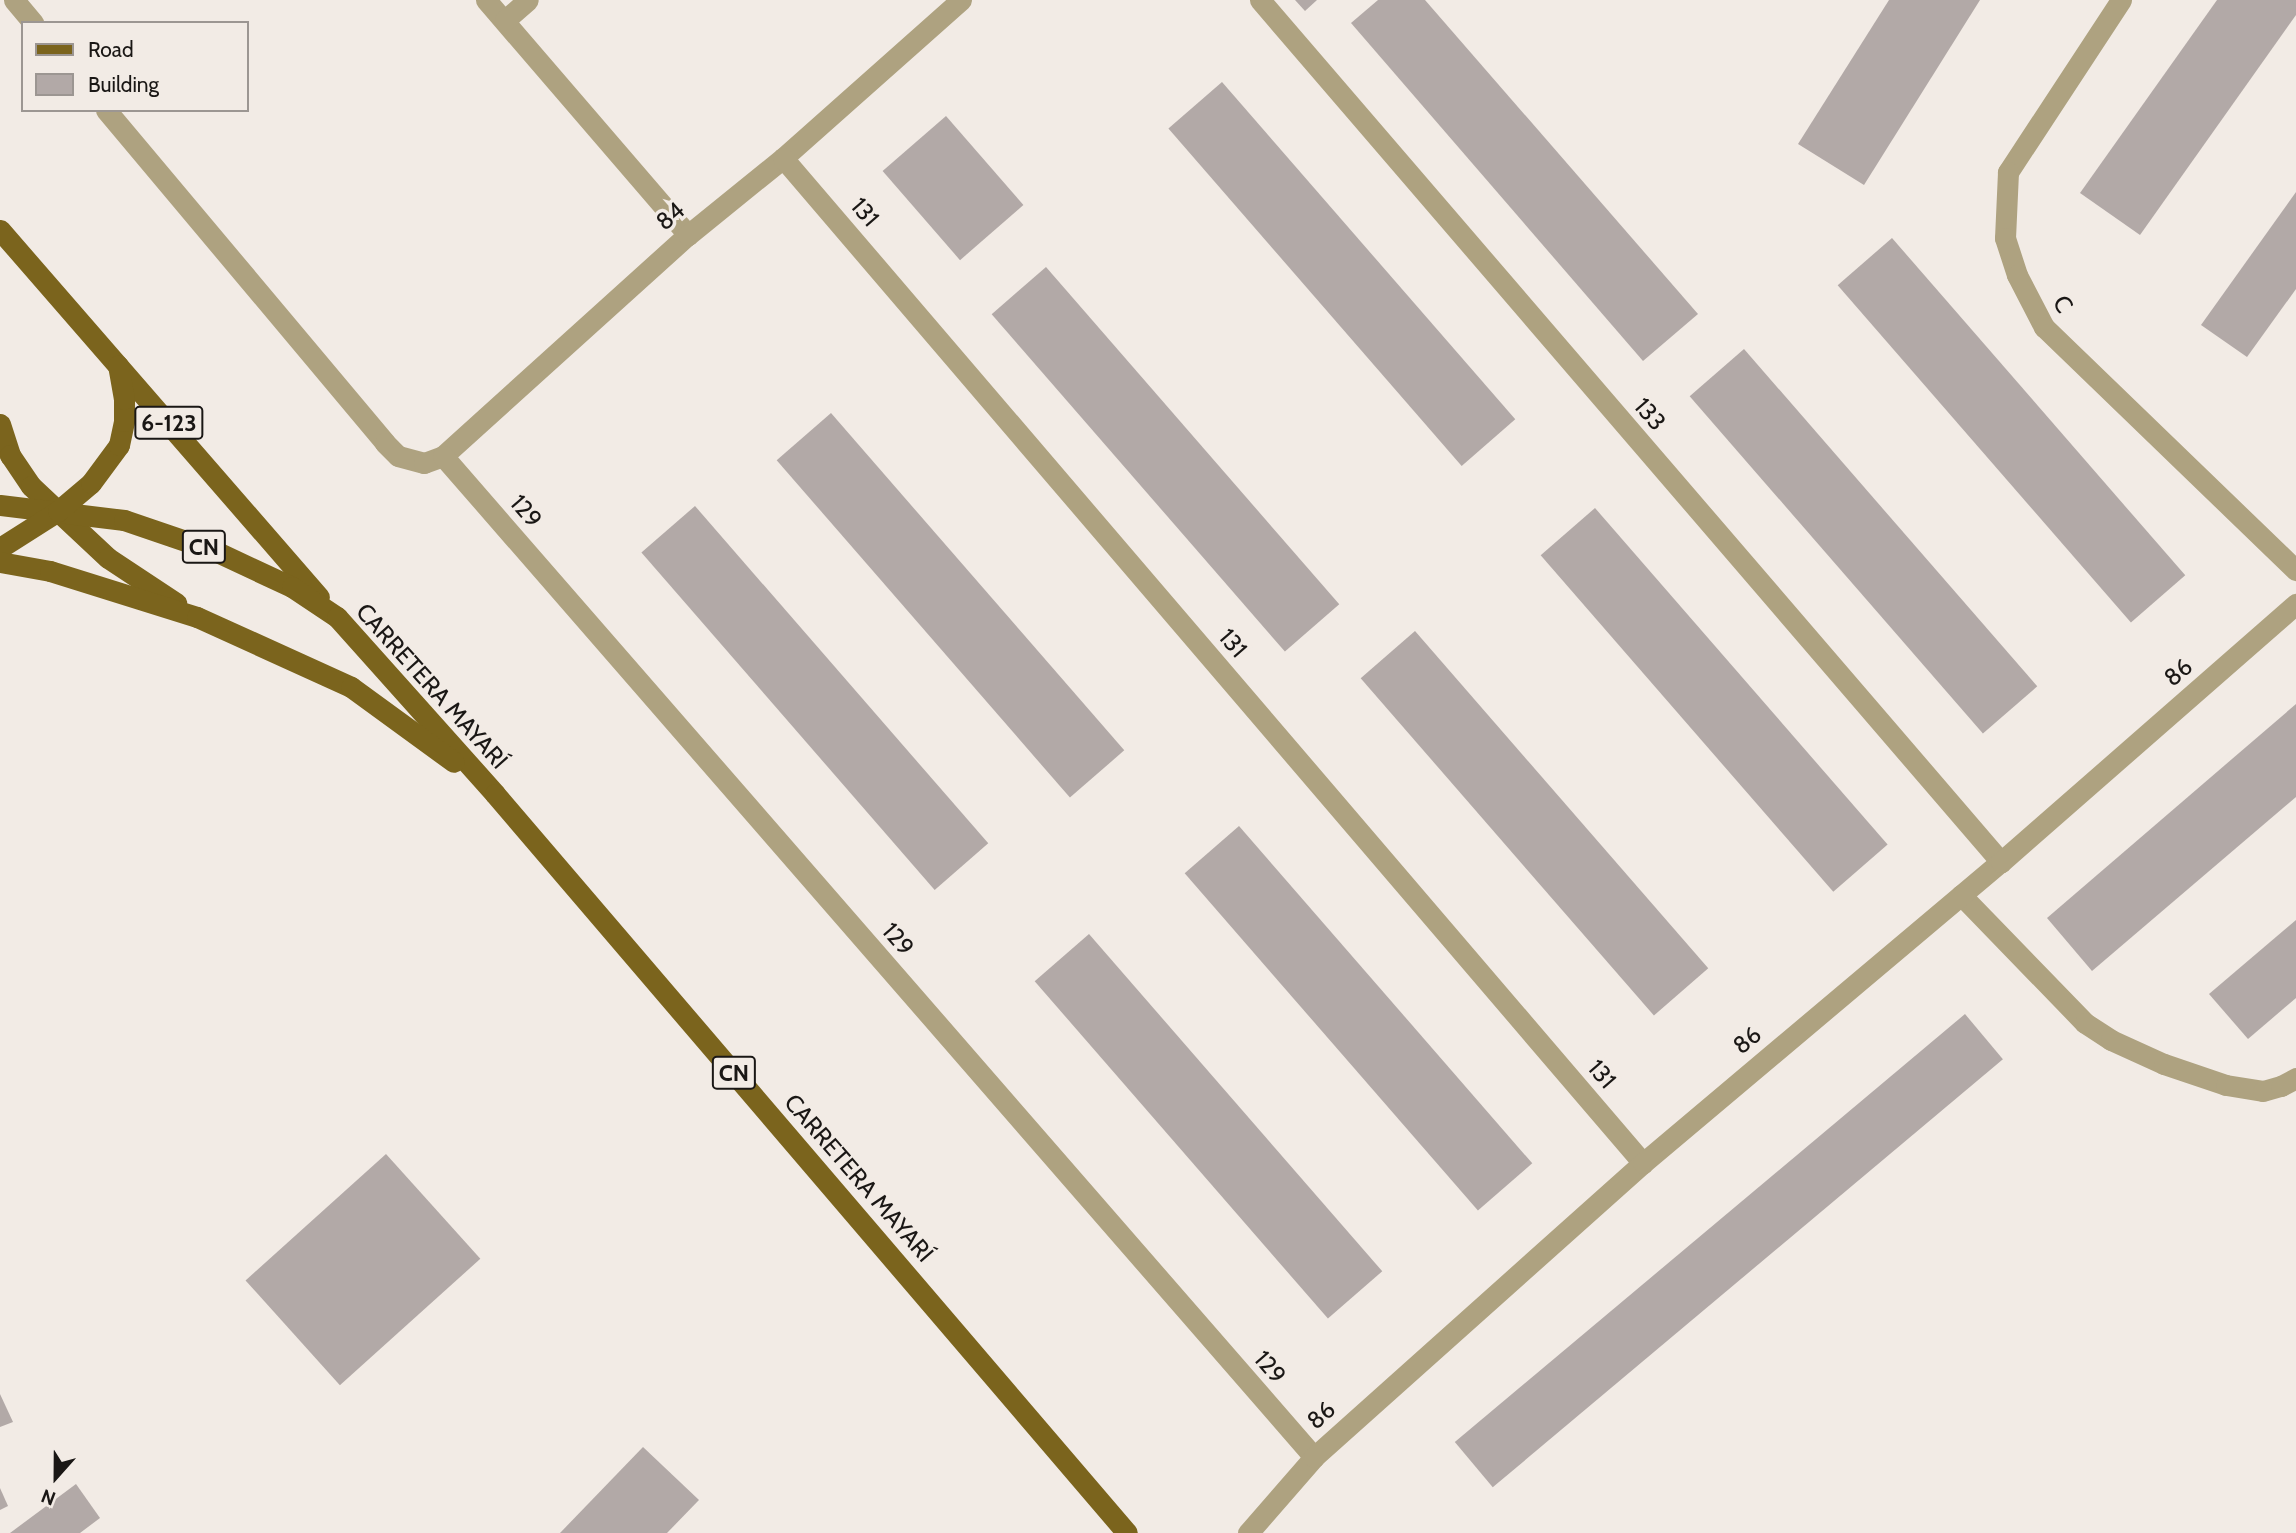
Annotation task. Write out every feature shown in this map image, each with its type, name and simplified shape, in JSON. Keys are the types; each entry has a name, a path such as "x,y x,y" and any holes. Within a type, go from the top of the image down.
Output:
{"main road":[{"name":"6-123","path":"0,230 337,617"},
{"path":"0,548 58,511 91,483 119,445 124,421 124,399 118,365"},
{"path":"0,424 10,455 31,486 108,558 197,617"},
{"name":"CN","path":"0,505 58,511"},
{"name":"CARRETERA MAYARÍ","path":"58,511 124,520 215,551 292,587 337,617 495,794 1128,1533"},
{"name":"CARRETERA MAYARÍ","path":"0,562 51,571 197,617 351,687 495,794"}],"street":[{"path":"14,0 31,21"},
{"path":"486,0 688,235"},
{"path":"505,20 528,0"},
{"name":"84","path":"443,456 688,235 783,158 961,0"},
{"name":"133","path":"1260,0 2001,862"},
{"name":"C","path":"2121,0 2008,172 2005,238 2017,275 2044,327 2296,570"},
{"path":"108,112 385,443 398,456 411,462 435,461 443,456"},
{"name":"131","path":"783,158 1643,1163"},
{"name":"129","path":"443,456 1314,1457"},
{"name":"86","path":"1248,1533 1314,1457 1643,1163 2001,862 2296,604"},
{"path":"1961,895 2076,1015 2111,1040 2164,1064 2226,1086 2263,1091 2296,1078"}],"building":[{"path":"1295,0 1317,0 1305,11"},
{"path":"1378,0 1425,0 1698,314 1643,361 1351,23"},
{"path":"1889,0 1980,0 1864,185 1798,144"},
{"path":"2217,0 2296,0 2296,15 2140,235 2080,193"},
{"path":"1222,82 1515,419 1462,466 1168,129"},
{"path":"946,116 1023,205 960,260 883,171"},
{"path":"2296,192 2296,289 2247,357 2201,325"},
{"path":"1892,238 2185,575 2131,623 1838,285"},
{"path":"1046,267 1339,604 1285,652 992,314"},
{"path":"1744,349 2037,686 1983,734 1690,396"},
{"path":"831,413 1124,750 1070,798 777,460"},
{"path":"695,506 988,843 935,890 641,553"},
{"path":"1595,508 1888,845 1833,892 1541,555"},
{"path":"1415,631 1708,968 1654,1016 1361,678"},
{"path":"2296,704 2296,797 2092,971 2047,918"},
{"path":"1239,826 1532,1163 1478,1211 1185,873"},
{"path":"2296,920 2296,998 2248,1039 2209,994"},
{"path":"1089,934 1382,1271 1328,1319 1035,981"},
{"path":"1965,1014 2003,1059 1493,1487 1455,1442"},
{"path":"386,1154 480,1259 340,1385 246,1280"},
{"path":"0,1394 13,1422 0,1427"},
{"path":"643,1447 699,1500 667,1533 560,1533"},
{"path":"76,1484 100,1518 80,1533 10,1533"},
{"path":"0,1488 8,1506 0,1510"}]}
